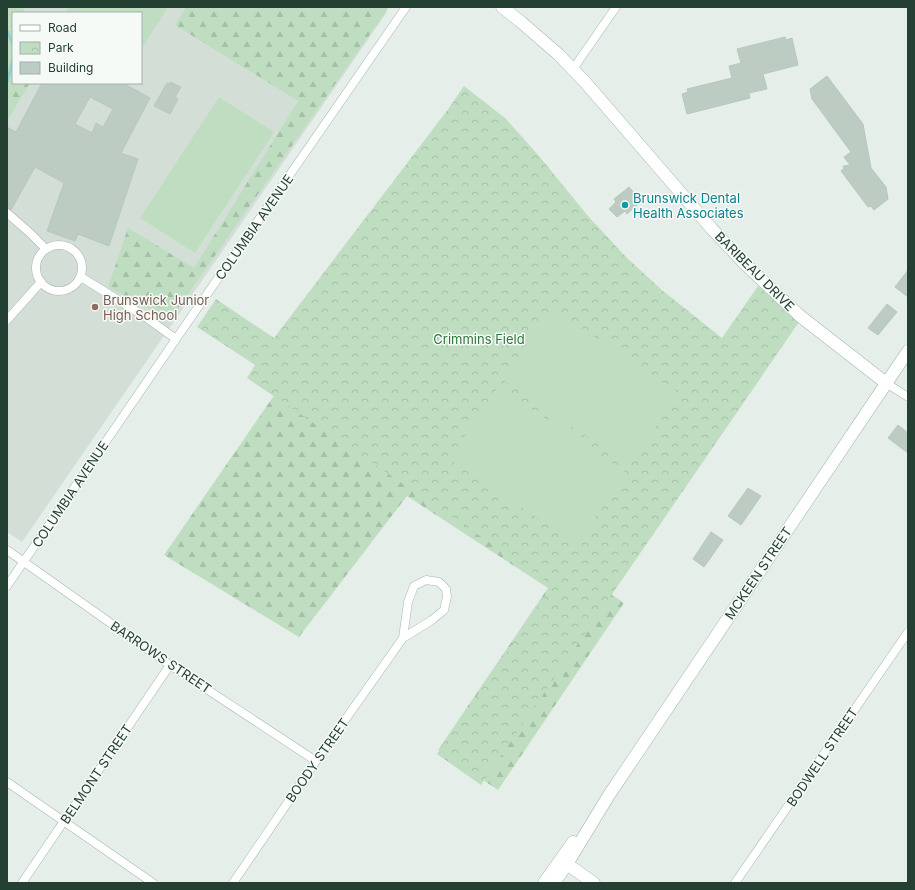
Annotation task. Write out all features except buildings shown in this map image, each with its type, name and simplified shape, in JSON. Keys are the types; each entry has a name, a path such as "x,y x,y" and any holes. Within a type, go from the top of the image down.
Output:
{"street":[{"name":"COLUMBIA AVENUE","path":"7,586 406,7"},
{"name":"BARIBEAU DRIVE","path":"502,7 573,69 633,136 712,229 746,265 800,316 886,383 908,397"},
{"path":"573,69 616,7"},
{"path":"7,213 46,249"},
{"path":"52,246 63,246 73,250 81,260 81,277 75,285 69,289 62,291 48,289 40,282 36,264 46,249 52,246"},
{"path":"81,277 144,316 176,339"},
{"path":"7,320 40,282"},
{"name":"MCKEEN STREET","path":"554,883 564,862 908,351"},
{"name":"BARROWS STREET","path":"7,550 170,664 316,761"},
{"name":"BOODY STREET","path":"233,883 316,761 403,638 432,620 444,610 447,597 446,589 439,582 426,580 414,586 408,602 403,638"},
{"name":"BODWELL STREET","path":"735,883 908,632"},
{"name":"BELMONT STREET","path":"22,883 170,664"},
{"path":"7,782 153,883"},
{"path":"564,862 594,883"},
{"name":"MCKEEN STREET","path":"544,883 564,862"}],"shaded area":[{"name":"Brunswick Junior High School","path":"7,7 380,7 387,12 22,542 7,532"}],"green space":[{"path":"7,7 23,7 26,12 12,12 12,84 29,84 7,121"},
{"path":"69,7 168,7 142,48 142,12 66,12"},
{"path":"186,7 389,7 170,320 108,287 128,228 194,268 298,101 175,25"},
{"name":"Crimmins Field","path":"464,86 505,118 539,156 588,216 626,257 663,291 722,338 758,286 799,322 481,785 437,754 552,585 247,378 255,365 197,327 216,299 274,338 449,108"},
{"path":"219,97 274,132 195,253 140,218"},
{"path":"551,308 679,393 630,465 503,380"},
{"path":"284,381 424,466 624,603 498,790 438,750 548,588 407,496 299,637 164,555"},
{"path":"498,387 625,472 577,544 449,459"}],"waterway":[{"path":"7,31 12,42"},
{"path":"7,82 12,64"}],"place":[{"name":"Brunswick Dental Health Associates","path":"625,205"},
{"name":"Brunswick Junior High School","path":"95,307"}]}
